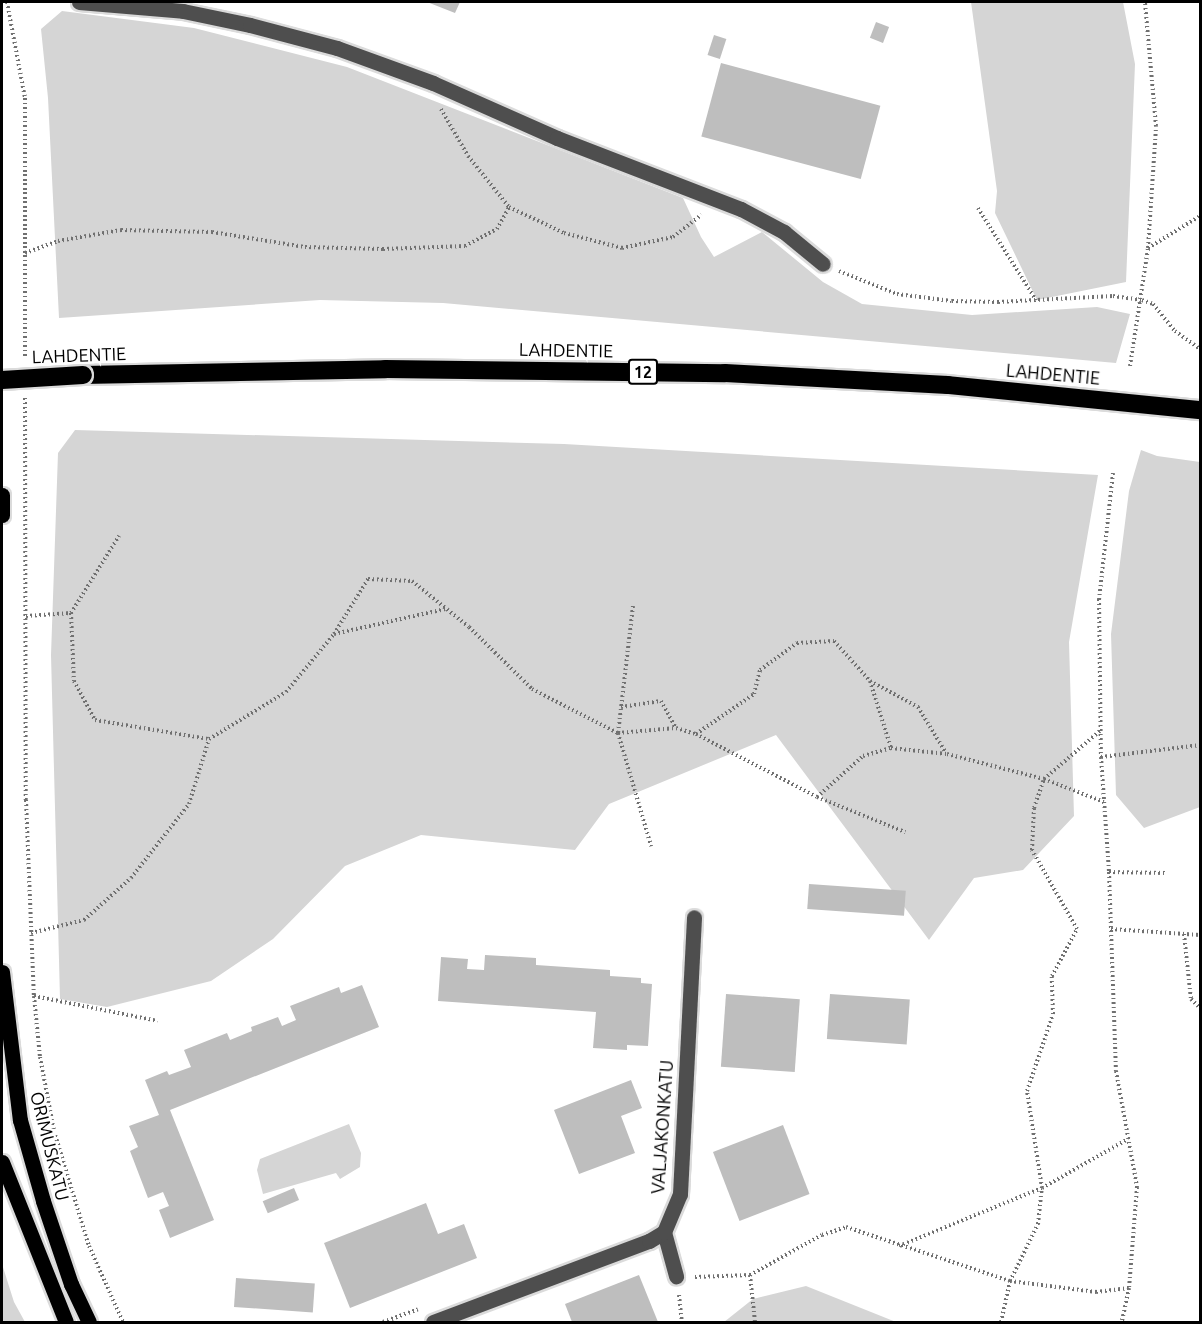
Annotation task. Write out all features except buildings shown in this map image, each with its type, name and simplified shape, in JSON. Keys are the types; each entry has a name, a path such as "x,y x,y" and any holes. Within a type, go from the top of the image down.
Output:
{"highway":[{"name":"LAHDENTIE","path":"2,380 84,375 385,369 725,373 948,385 1200,410"}],"main road":[{"path":"2,495 2,515"},
{"name":"ORIMUSKATU","path":"2,972 20,1120 43,1201 71,1284 89,1323"},
{"path":"2,1161 66,1323"}],"street":[{"path":"79,2 183,11 250,25 338,48 424,79 556,138 720,200 784,232 823,264"},
{"name":"VALJAKONKATU","path":"664,1232 680,1194 694,917"},
{"path":"433,1323 649,1241 664,1232 676,1276"}],"path":[{"path":"7,2 25,98 25,370"},
{"path":"1130,366 1142,300 1148,248 1156,126 1145,2"},
{"path":"424,79 468,156 509,207 564,233 622,248 673,237 720,200"},
{"path":"25,253 58,241 121,230 212,232 304,247 383,249 465,246 497,229 509,207"},
{"path":"978,208 1037,300"},
{"path":"1148,248 1200,216"},
{"path":"823,264 897,294 952,301 1104,296 1142,300 1153,304 1175,331 1200,349"},
{"path":"25,394 26,800 30,933 40,1057 54,1131 89,1246 123,1323"},
{"path":"1113,473 1099,599 1101,757 1109,872 1116,1071 1137,1187 1129,1288 1122,1323"},
{"path":"119,536 70,613 74,681 95,720 209,739 286,692 334,634 368,579 412,581 469,627 532,689 618,733 676,728 696,734 817,797 905,832"},
{"path":"633,606 618,733 651,846"},
{"path":"334,634 446,609"},
{"path":"26,616 70,613"},
{"path":"696,734 754,694 760,670 797,643 834,641 870,681 918,707 947,754"},
{"path":"870,681 891,748"},
{"path":"621,707 661,701 676,728"},
{"path":"1001,1323 1010,1281 1038,1224 1042,1188 1027,1091 1053,1014 1052,976 1077,929 1032,850 1034,808 1044,779 1101,730"},
{"path":"30,933 84,920 131,878 189,804 209,739"},
{"path":"1101,757 1200,745"},
{"path":"817,797 863,756 891,748 947,754 1044,779 1104,802"},
{"path":"1109,872 1166,873"},
{"path":"1111,929 1200,935"},
{"path":"1184,934 1191,999 1200,1008"},
{"path":"34,996 158,1021"},
{"path":"899,1246 1042,1188 1128,1139"},
{"path":"682,1323 676,1276 721,1278 750,1275 822,1235 846,1227 1010,1281 1096,1292 1129,1288"},
{"path":"750,1275 755,1323"},
{"path":"383,1323 424,1307"}],"shaded area":[{"path":"971,2 1123,2 1135,64 1126,282 1037,300 995,213 997,191"},
{"path":"62,11 194,28 347,67 683,198 701,237 714,257 762,232 823,282 862,304 972,315 1097,307 1130,314 1116,363 443,303 320,300 59,318 48,98 41,29"},
{"path":"75,430 564,444 1098,475 1069,642 1074,816 1023,870 974,878 929,940 776,735 609,804 575,850 421,835 345,866 273,939 211,981 107,1007 60,999 51,655 58,453"},
{"path":"1141,450 1157,456 1200,462 1200,807 1144,828 1116,795 1111,634 1129,491"},
{"path":"349,1124 361,1153 360,1167 340,1179 336,1173 263,1194 257,1170 260,1159"},
{"path":"2,1264 14,1302 25,1322 2,1322"},
{"path":"806,1286 896,1322 724,1322 753,1299"}]}
